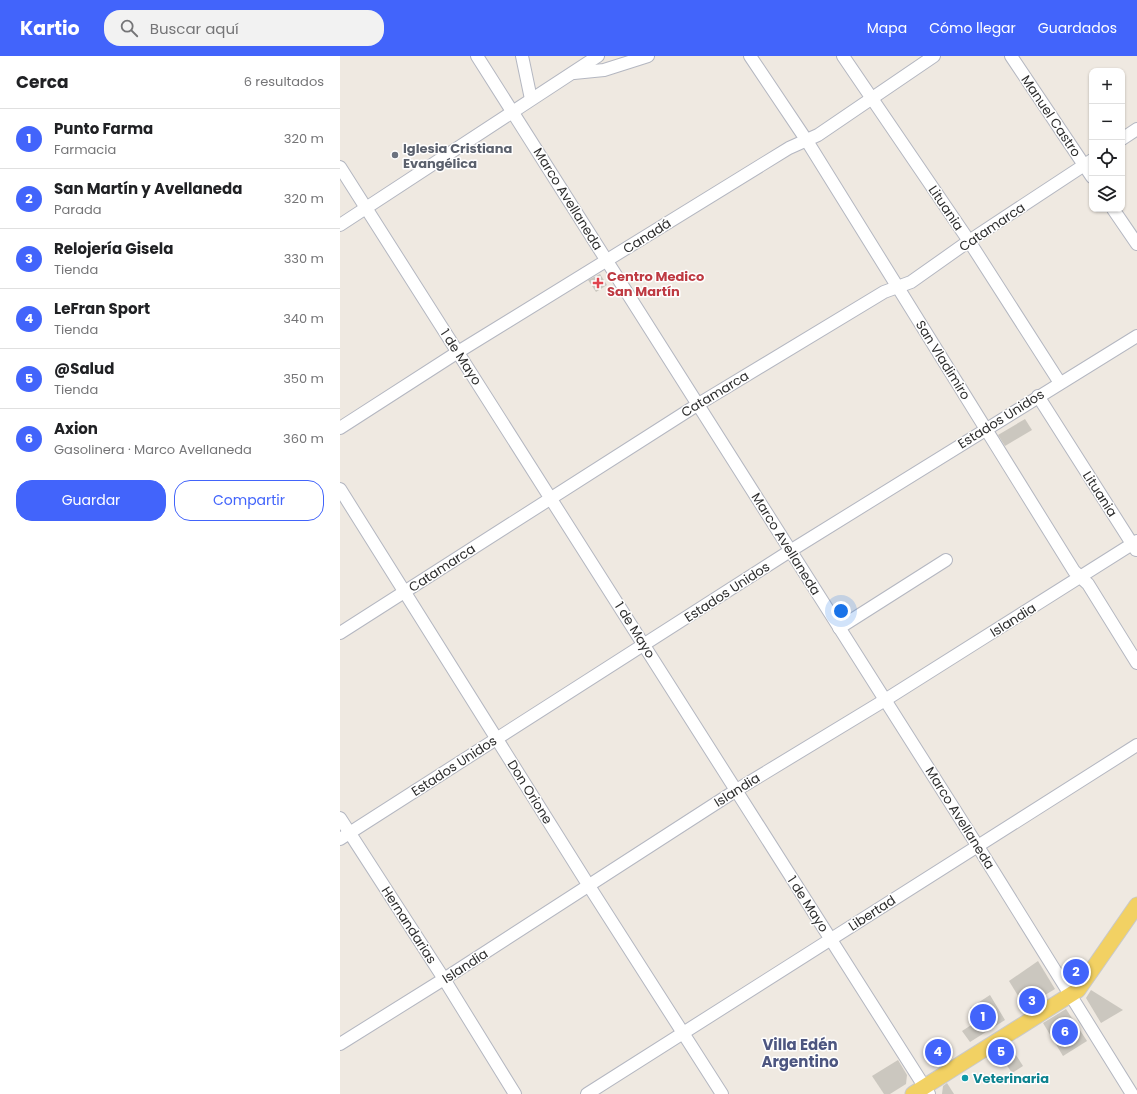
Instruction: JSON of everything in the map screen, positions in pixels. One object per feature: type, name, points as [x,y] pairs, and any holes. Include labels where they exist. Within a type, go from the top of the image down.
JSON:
[{"type":"main road","points":[[922,1092],[1071,997],[1085,981],[1137,905]]},
{"type":"street","name":"Marco Avellaneda","points":[[477,56],[977,845],[1132,1094]]},
{"type":"street","points":[[522,56],[531,99]]},
{"type":"street","points":[[340,225],[598,56]]},
{"type":"street","points":[[571,73],[604,70],[648,56]]},
{"type":"street","name":"San Vladimiro","points":[[750,56],[807,141],[1074,571],[1088,584],[1137,663]]},
{"type":"street","name":"Lituania","points":[[843,56],[969,241],[1060,382]]},
{"type":"street","name":"Canadá","points":[[340,428],[458,352],[789,148],[807,141],[934,56]]},
{"type":"street","name":"Manuel Castro","points":[[1011,56],[1088,162],[1092,176]]},
{"type":"street","points":[[1125,137],[1137,129]]},
{"type":"street","name":"Catamarca","points":[[340,633],[697,405],[884,292],[911,282],[969,241],[1088,162]]},
{"type":"street","name":"1 de Mayo","points":[[340,167],[551,497],[735,791],[831,939],[922,1092]]},
{"type":"street","points":[[1115,212],[1137,244]]},
{"type":"street","name":"Estados Unidos","points":[[345,836],[790,551],[1060,382],[1137,336]]},
{"type":"street","name":"Lituania","points":[[1038,396],[1136,545]]},
{"type":"street","name":"Don Orione","points":[[340,489],[589,886],[722,1094]]},
{"type":"street","name":"Islandia","points":[[340,1044],[444,979],[735,791],[885,700],[1080,577],[1136,545]]},
{"type":"street","points":[[839,628],[946,560]]},
{"type":"street","name":"Libertad","points":[[587,1094],[977,845],[1137,745]]},
{"type":"street","name":"Hernandarias","points":[[340,818],[345,836],[444,979],[516,1094]]},
{"type":"building","name":"Centro Medico San Martín","points":[[600,274],[607,285],[596,292],[588,280]]},
{"type":"building","points":[[1025,419],[1032,430],[1005,446],[998,435]]},
{"type":"building","points":[[1038,961],[1055,989],[1025,1007],[1009,981]]},
{"type":"building","points":[[1091,990],[1123,1010],[1101,1023],[1086,998]]},
{"type":"building","points":[[990,995],[1005,1020],[970,1042],[962,1031],[979,1020],[970,1008]]},
{"type":"building","points":[[1066,1009],[1087,1041],[1063,1056],[1043,1023]]},
{"type":"building","points":[[939,1040],[949,1056],[937,1063],[927,1048]]},
{"type":"building","points":[[1009,1044],[1023,1066],[1012,1073],[998,1052]]},
{"type":"building","points":[[898,1060],[907,1075],[906,1084],[890,1094],[884,1094],[872,1076]]},
{"type":"building","points":[[947,1083],[954,1094],[942,1094],[943,1086]]},
{"type":"place","name":"Iglesia Cristiana Evangélica","points":[[395,155]]},
{"type":"place","name":"Centro Medico San Martín","points":[[598,283]]},
{"type":"place","name":"San Martín y Avellaneda","points":[[1076,972]]},
{"type":"place","name":"Relojería Gisela","points":[[1032,1001]]},
{"type":"place","name":"Punto Farma","points":[[983,1017]]},
{"type":"place","name":"Axion","points":[[1065,1032]]},
{"type":"place","name":"LeFran Sport","points":[[938,1052]]},
{"type":"place","name":"@Salud","points":[[1001,1052]]},
{"type":"place","name":"Veterinaria","points":[[965,1078]]},
{"type":"district","name":"Villa Edén Argentino","points":[[800,1052]]}]
